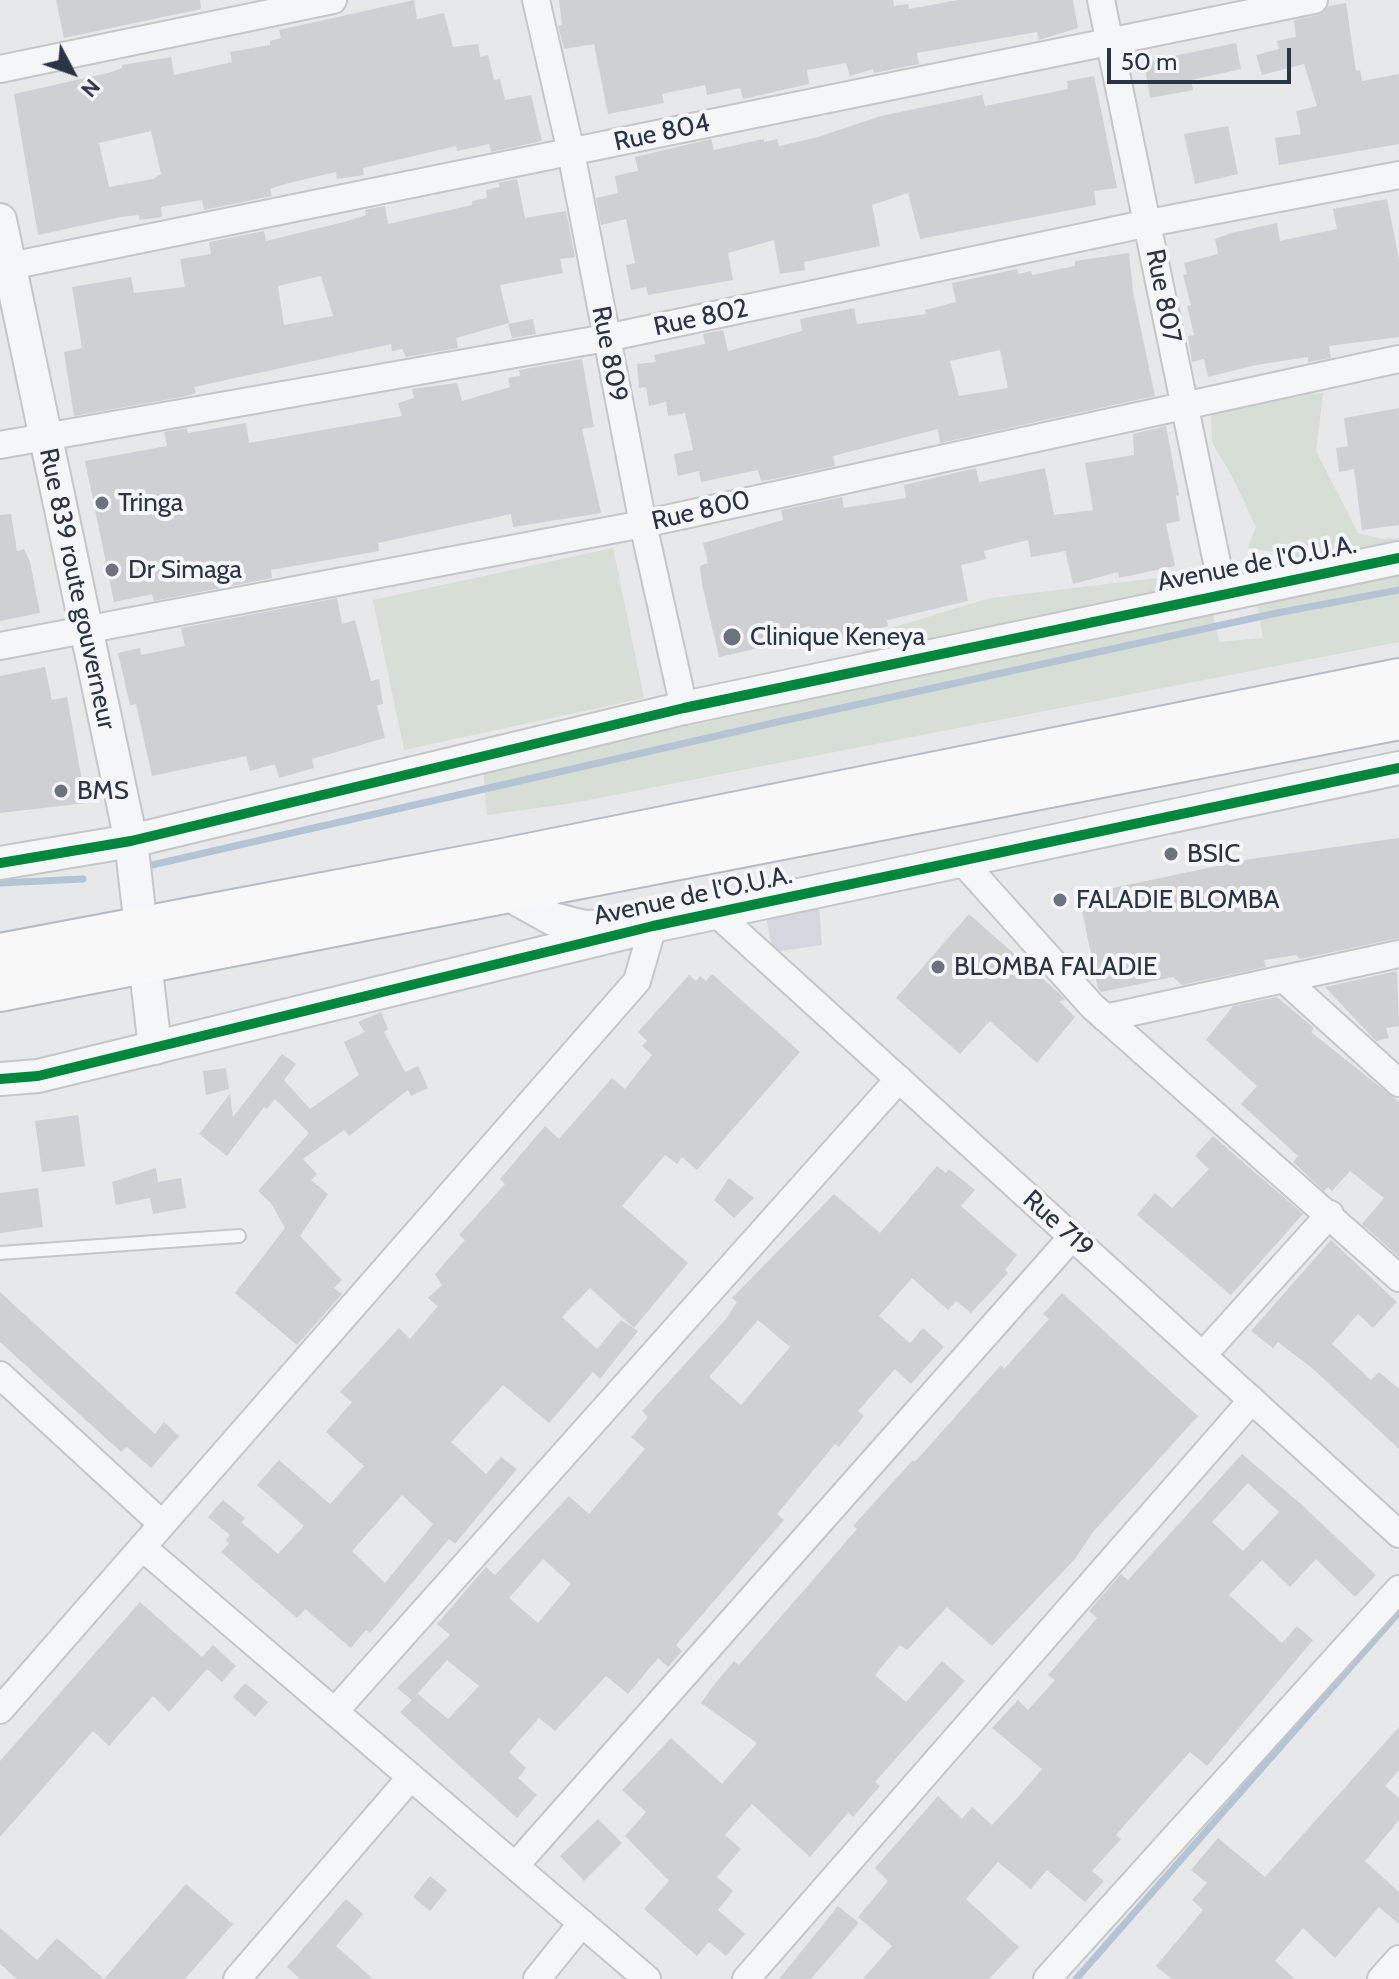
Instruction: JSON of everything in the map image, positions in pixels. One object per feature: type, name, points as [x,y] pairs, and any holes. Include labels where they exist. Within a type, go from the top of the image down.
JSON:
[{"type":"highway","name":"Avenue de l'O.U.A.","points":[[0,990],[144,943],[504,860],[1399,680]]},
{"type":"highway","name":"Avenue de l'O.U.A.","points":[[0,955],[144,943],[506,893],[1399,718]]},
{"type":"street","points":[[0,69],[333,0]]},
{"type":"street","name":"Rue 809","points":[[536,0],[571,152],[643,524],[684,708]]},
{"type":"street","name":"Rue 807","points":[[1101,0],[1223,592]]},
{"type":"street","name":"Rue 804","points":[[10,266],[1314,0]]},
{"type":"street","name":"Rue 802","points":[[0,445],[606,338],[1149,223],[1399,175]]},
{"type":"street","name":"Rue 839 route gouverneur","points":[[0,220],[131,841],[155,1048]]},
{"type":"street","name":"Rue 800","points":[[0,646],[643,524],[1399,359]]},
{"type":"street","name":"Avenue de l'O.U.A.","points":[[0,863],[131,841],[684,708],[1223,592],[1399,558]]},
{"type":"street","name":"Avenue de l'O.U.A.","points":[[0,1079],[38,1076],[653,926],[1399,768]]},
{"type":"street","points":[[961,860],[1105,1018],[1399,1278]]},
{"type":"street","points":[[0,1710],[637,981],[653,926],[584,927],[553,919],[506,893]]},
{"type":"street","name":"Rue 719","points":[[717,914],[1399,1534]]},
{"type":"street","points":[[1105,1018],[1399,954]]},
{"type":"street","points":[[1284,979],[1399,1083]]},
{"type":"street","points":[[335,1711],[899,1079]]},
{"type":"street","points":[[1203,1355],[1330,1214]]},
{"type":"street","points":[[515,1866],[1072,1237]]},
{"type":"street","points":[[0,1375],[162,1524]]},
{"type":"street","points":[[746,1979],[1252,1400]]},
{"type":"street","points":[[142,1547],[647,1979]]},
{"type":"street","points":[[1047,1979],[1399,1589]]},
{"type":"street","points":[[237,1979],[411,1777]]},
{"type":"street","points":[[537,1979],[582,1923]]},
{"type":"street","points":[[1381,1979],[1399,1959]]},
{"type":"lane","points":[[0,1253],[239,1236]]},
{"type":"shaded area","points":[[1323,393],[1316,451],[1358,533],[1382,539],[1399,538],[1399,642],[573,803],[487,815],[483,769],[744,714],[863,651],[891,628],[990,598],[1158,578],[1207,589],[1219,642],[1263,638],[1255,592],[1310,579],[1293,555],[1248,548],[1256,527],[1232,476],[1212,443],[1211,407],[1231,399]]},
{"type":"shaded area","points":[[613,548],[644,698],[404,750],[373,600]]},
{"type":"shaded area","points":[[819,904],[822,945],[773,952],[765,911]]},
{"type":"building","points":[[56,0],[200,0],[201,9],[64,38]]},
{"type":"building","points":[[414,0],[417,19],[444,13],[453,47],[478,44],[480,57],[488,55],[494,80],[500,79],[505,100],[531,95],[542,141],[491,152],[489,144],[457,151],[456,146],[363,168],[364,175],[337,179],[336,172],[289,183],[270,189],[272,196],[204,210],[202,200],[161,207],[162,217],[140,220],[139,215],[121,217],[38,235],[14,94],[108,73],[122,68],[122,65],[171,57],[174,75],[232,62],[230,52],[270,45],[270,41],[281,38],[279,30]],"holes":[[[151,131],[161,174],[153,179],[109,187],[99,143]]]},
{"type":"building","points":[[559,0],[893,0],[894,6],[908,4],[909,9],[958,0],[1073,0],[1078,28],[1039,40],[1037,32],[917,53],[919,64],[874,73],[873,69],[850,76],[846,63],[807,70],[809,84],[743,99],[740,88],[707,95],[705,85],[662,94],[664,103],[608,114],[594,44],[564,49],[558,26],[562,25]]},
{"type":"building","points":[[1346,3],[1356,71],[1360,70],[1362,81],[1399,74],[1399,144],[1279,165],[1275,138],[1301,134],[1296,111],[1317,106],[1304,64],[1262,75],[1256,55],[1279,49],[1277,41],[1296,37],[1294,20],[1318,15],[1329,6]]},
{"type":"building","points":[[1236,43],[1241,69],[1191,80],[1193,90],[1150,98],[1144,62]]},
{"type":"building","points":[[1094,76],[1117,188],[1094,191],[1096,205],[920,239],[908,193],[872,205],[880,246],[804,262],[805,270],[780,274],[774,240],[728,253],[733,280],[648,295],[646,287],[631,290],[626,265],[635,263],[626,219],[601,225],[596,198],[618,193],[615,176],[638,171],[635,157],[711,139],[714,150],[764,139],[764,142],[777,139],[779,146],[881,116],[982,95],[985,106],[1068,89],[1067,81]]},
{"type":"building","points":[[1228,126],[1238,174],[1195,184],[1184,134]]},
{"type":"building","points":[[517,179],[525,218],[566,211],[575,257],[560,259],[563,273],[500,285],[509,323],[456,338],[458,348],[406,357],[402,349],[392,351],[391,344],[194,387],[196,393],[182,397],[74,416],[64,352],[82,348],[72,287],[131,277],[134,293],[185,287],[180,259],[211,254],[209,242],[264,231],[266,241],[344,222],[366,215],[365,210],[385,206],[388,224],[472,205],[472,201],[487,198],[486,190],[500,187],[498,183]],"holes":[[[321,276],[333,316],[284,325],[278,286]]]},
{"type":"building","points":[[1387,199],[1399,259],[1399,337],[1329,346],[1331,358],[1308,362],[1308,357],[1256,365],[1208,377],[1204,359],[1192,362],[1188,336],[1194,335],[1187,306],[1191,305],[1183,275],[1187,274],[1184,263],[1218,254],[1215,239],[1231,233],[1277,223],[1280,241],[1337,229],[1333,209]]},
{"type":"building","points":[[1129,253],[1133,292],[1155,396],[940,443],[938,429],[833,456],[835,466],[774,479],[761,481],[758,470],[701,482],[699,471],[678,476],[674,454],[693,450],[685,413],[668,416],[666,402],[649,406],[646,387],[639,388],[637,364],[656,362],[654,355],[705,344],[703,334],[723,330],[728,351],[802,331],[800,319],[854,308],[857,324],[926,314],[925,310],[956,302],[952,283],[1017,269],[1018,274],[1031,271],[1032,275],[1075,266],[1075,261]],"holes":[[[1000,350],[1008,388],[959,396],[950,361]]]},
{"type":"building","points":[[533,319],[536,334],[512,338],[508,324]]},
{"type":"building","points":[[582,359],[594,427],[582,429],[601,513],[513,527],[511,514],[378,543],[379,551],[271,570],[272,578],[154,601],[152,594],[114,602],[85,461],[167,446],[164,432],[187,428],[188,433],[246,423],[249,443],[402,416],[398,403],[414,398],[412,389],[457,383],[462,401],[510,387],[508,378],[520,376],[519,370]]},
{"type":"building","points":[[1399,408],[1399,525],[1362,530],[1354,469],[1339,472],[1336,448],[1348,446],[1344,418]]},
{"type":"building","points":[[1166,426],[1179,495],[1176,496],[1180,521],[1166,524],[1175,566],[1119,578],[1118,572],[1073,584],[1065,551],[1031,557],[1028,540],[984,551],[986,559],[961,565],[968,601],[887,620],[888,626],[814,646],[810,626],[770,635],[772,645],[719,657],[702,584],[700,566],[708,563],[703,543],[783,520],[781,510],[842,497],[844,508],[906,498],[904,485],[976,468],[979,482],[1045,468],[1054,515],[1093,510],[1085,463],[1134,455],[1133,434]]},
{"type":"building","points":[[11,514],[17,551],[24,549],[30,562],[40,613],[0,621],[0,515]]},
{"type":"building","points":[[337,598],[342,624],[355,620],[371,681],[379,679],[383,704],[377,705],[385,738],[312,759],[314,768],[279,778],[275,764],[250,771],[246,756],[152,776],[136,704],[130,705],[118,653],[140,648],[141,655],[185,646],[181,628]]},
{"type":"building","points":[[45,667],[52,700],[67,697],[86,803],[0,813],[0,676]]},
{"type":"building","points":[[1399,838],[1399,938],[1300,959],[1296,955],[1264,960],[1266,967],[1182,985],[1173,977],[1101,992],[1098,989],[1079,895],[1251,859]]},
{"type":"building","points":[[969,914],[1062,996],[1065,1000],[1059,1001],[1075,1017],[1037,1063],[990,1021],[960,1054],[896,998]]},
{"type":"building","points":[[1397,971],[1399,1026],[1386,1028],[1389,1038],[1376,1041],[1325,987]]},
{"type":"building","points":[[712,974],[800,1052],[697,1170],[682,1157],[677,1164],[665,1155],[622,1206],[688,1263],[634,1328],[590,1288],[562,1317],[597,1349],[621,1320],[638,1331],[600,1379],[593,1372],[549,1423],[503,1385],[451,1442],[486,1474],[501,1457],[517,1469],[455,1544],[449,1539],[370,1633],[366,1630],[351,1648],[305,1609],[297,1618],[221,1552],[229,1543],[226,1540],[230,1535],[208,1517],[223,1500],[245,1518],[241,1522],[278,1554],[304,1526],[257,1485],[279,1460],[330,1504],[364,1466],[326,1432],[352,1402],[340,1392],[399,1328],[410,1339],[438,1306],[428,1298],[442,1285],[435,1274],[465,1240],[459,1235],[505,1184],[500,1179],[545,1126],[559,1139],[612,1078],[625,1089],[652,1055],[642,1046],[647,1041],[638,1032],[689,975],[696,981],[700,976],[706,981]],"holes":[[[402,1495],[433,1524],[385,1583],[352,1551]]]},
{"type":"building","points":[[1277,997],[1314,1028],[1311,1032],[1399,1102],[1399,1257],[1362,1224],[1384,1198],[1350,1171],[1332,1191],[1328,1187],[1324,1191],[1293,1162],[1298,1156],[1241,1104],[1257,1086],[1206,1040],[1233,1006]]},
{"type":"building","points":[[381,1012],[388,1029],[384,1032],[405,1072],[418,1066],[428,1088],[411,1096],[408,1090],[349,1136],[344,1130],[303,1159],[317,1174],[311,1180],[328,1194],[300,1236],[342,1280],[334,1288],[342,1294],[297,1345],[235,1293],[285,1228],[271,1203],[258,1191],[309,1133],[275,1099],[267,1109],[264,1107],[227,1156],[199,1134],[230,1094],[233,1117],[282,1054],[296,1064],[284,1080],[310,1109],[359,1075],[344,1042],[365,1032],[358,1022]]},
{"type":"building","points":[[226,1068],[229,1089],[206,1095],[203,1071]]},
{"type":"building","points":[[78,1115],[85,1166],[42,1172],[35,1121]]},
{"type":"building","points":[[1213,1136],[1303,1214],[1231,1295],[1137,1215],[1155,1193],[1172,1208],[1209,1169],[1195,1156]]},
{"type":"building","points":[[937,1166],[946,1173],[949,1169],[975,1190],[961,1206],[1017,1255],[1005,1270],[1008,1273],[971,1313],[956,1301],[948,1310],[912,1278],[879,1316],[910,1343],[923,1328],[944,1347],[911,1384],[895,1369],[858,1411],[864,1416],[839,1447],[835,1444],[777,1514],[784,1520],[676,1645],[682,1651],[668,1667],[658,1658],[628,1694],[606,1676],[555,1731],[539,1718],[509,1752],[526,1768],[518,1778],[537,1795],[517,1818],[400,1712],[412,1700],[397,1688],[450,1635],[437,1624],[486,1567],[495,1575],[569,1496],[589,1514],[645,1449],[631,1437],[648,1417],[642,1411],[726,1319],[737,1302],[732,1298],[834,1194],[880,1233]],"holes":[[[758,1320],[790,1347],[741,1405],[709,1377]],[[543,1559],[571,1584],[538,1623],[509,1598]],[[447,1660],[479,1686],[448,1719],[418,1694],[413,1699]]]},
{"type":"building","points":[[156,1168],[158,1182],[181,1178],[186,1208],[153,1214],[150,1198],[116,1205],[112,1182]]},
{"type":"building","points":[[729,1178],[754,1198],[734,1218],[714,1200]]},
{"type":"building","points":[[38,1188],[43,1227],[0,1233],[0,1193]]},
{"type":"building","points":[[1331,1240],[1397,1302],[1373,1328],[1358,1314],[1332,1344],[1371,1380],[1379,1372],[1399,1389],[1399,1449],[1312,1368],[1278,1342],[1273,1348],[1251,1331]]},
{"type":"building","points":[[0,1292],[155,1434],[164,1422],[179,1436],[151,1468],[127,1447],[121,1452],[0,1342]]},
{"type":"building","points":[[1062,1293],[1198,1416],[1093,1532],[1075,1559],[992,1646],[947,1607],[907,1650],[900,1645],[875,1675],[906,1702],[942,1661],[965,1681],[875,1782],[880,1786],[853,1817],[848,1813],[810,1857],[752,1804],[725,1835],[741,1849],[717,1877],[733,1891],[718,1910],[745,1934],[726,1956],[709,1942],[697,1956],[644,1909],[669,1881],[625,1836],[646,1812],[622,1790],[671,1738],[722,1784],[757,1743],[701,1703],[734,1661],[739,1665],[857,1529],[853,1526],[1001,1365],[1004,1369],[1049,1319],[1043,1314]]},
{"type":"building","points":[[1242,1454],[1376,1575],[1355,1597],[1316,1559],[1290,1587],[1262,1560],[1229,1595],[1282,1643],[1297,1626],[1313,1640],[1207,1766],[1190,1752],[1116,1835],[1121,1839],[1092,1871],[1104,1881],[1085,1902],[1047,1870],[1031,1889],[998,1862],[966,1899],[1019,1947],[989,1979],[863,1979],[892,1946],[858,1917],[888,1881],[875,1868],[938,1796],[962,1819],[972,1807],[992,1825],[1019,1796],[1042,1769],[992,1728],[1018,1700],[1028,1710],[1055,1680],[1048,1675],[1097,1618],[1089,1611],[1121,1574],[1128,1580]],"holes":[[[1248,1483],[1279,1512],[1243,1551],[1212,1522]]]},
{"type":"building","points":[[140,1602],[202,1657],[213,1645],[236,1666],[222,1682],[207,1669],[169,1712],[153,1696],[109,1746],[93,1731],[0,1837],[0,1761]]},
{"type":"building","points":[[245,1683],[268,1702],[255,1717],[233,1697]]},
{"type":"building","points":[[1399,1727],[1399,1770],[1385,1786],[1399,1798],[1399,1820],[1365,1861],[1399,1892],[1399,1924],[1379,1907],[1335,1958],[1303,1928],[1275,1961],[1295,1979],[1172,1979],[1156,1966],[1203,1910],[1192,1900],[1207,1883],[1191,1870],[1218,1838],[1265,1877]]},
{"type":"building","points":[[598,1819],[622,1843],[584,1881],[560,1856]]},
{"type":"building","points":[[430,1876],[447,1890],[430,1911],[413,1897]]},
{"type":"building","points":[[186,1884],[233,1924],[185,1979],[104,1979]]},
{"type":"building","points":[[346,1899],[363,1914],[336,1946],[373,1979],[300,1979],[287,1967]]},
{"type":"building","points":[[838,1906],[859,1923],[811,1979],[779,1979]]},
{"type":"building","points":[[0,1928],[37,1960],[57,1938],[104,1979],[17,1979],[0,1964]]},
{"type":"waterway","points":[[143,867],[782,721],[1272,614],[1399,590]]},
{"type":"waterway","points":[[0,883],[83,879]]},
{"type":"waterway","points":[[1076,1979],[1399,1612]]},
{"type":"cycle path","points":[[0,863],[131,841],[684,708],[1399,558]]},
{"type":"cycle path","points":[[0,1079],[38,1076],[653,926],[1399,768]]},
{"type":"place","name":"Tringa","points":[[102,503]]},
{"type":"place","name":"Dr Simaga","points":[[112,570]]},
{"type":"place","name":"Clinique Keneya","points":[[732,637]]},
{"type":"place","name":"BMS","points":[[61,791]]},
{"type":"place","name":"BSIC","points":[[1171,854]]},
{"type":"place","name":"FALADIE BLOMBA","points":[[1060,900]]},
{"type":"place","name":"BLOMBA FALADIE","points":[[938,967]]}]
